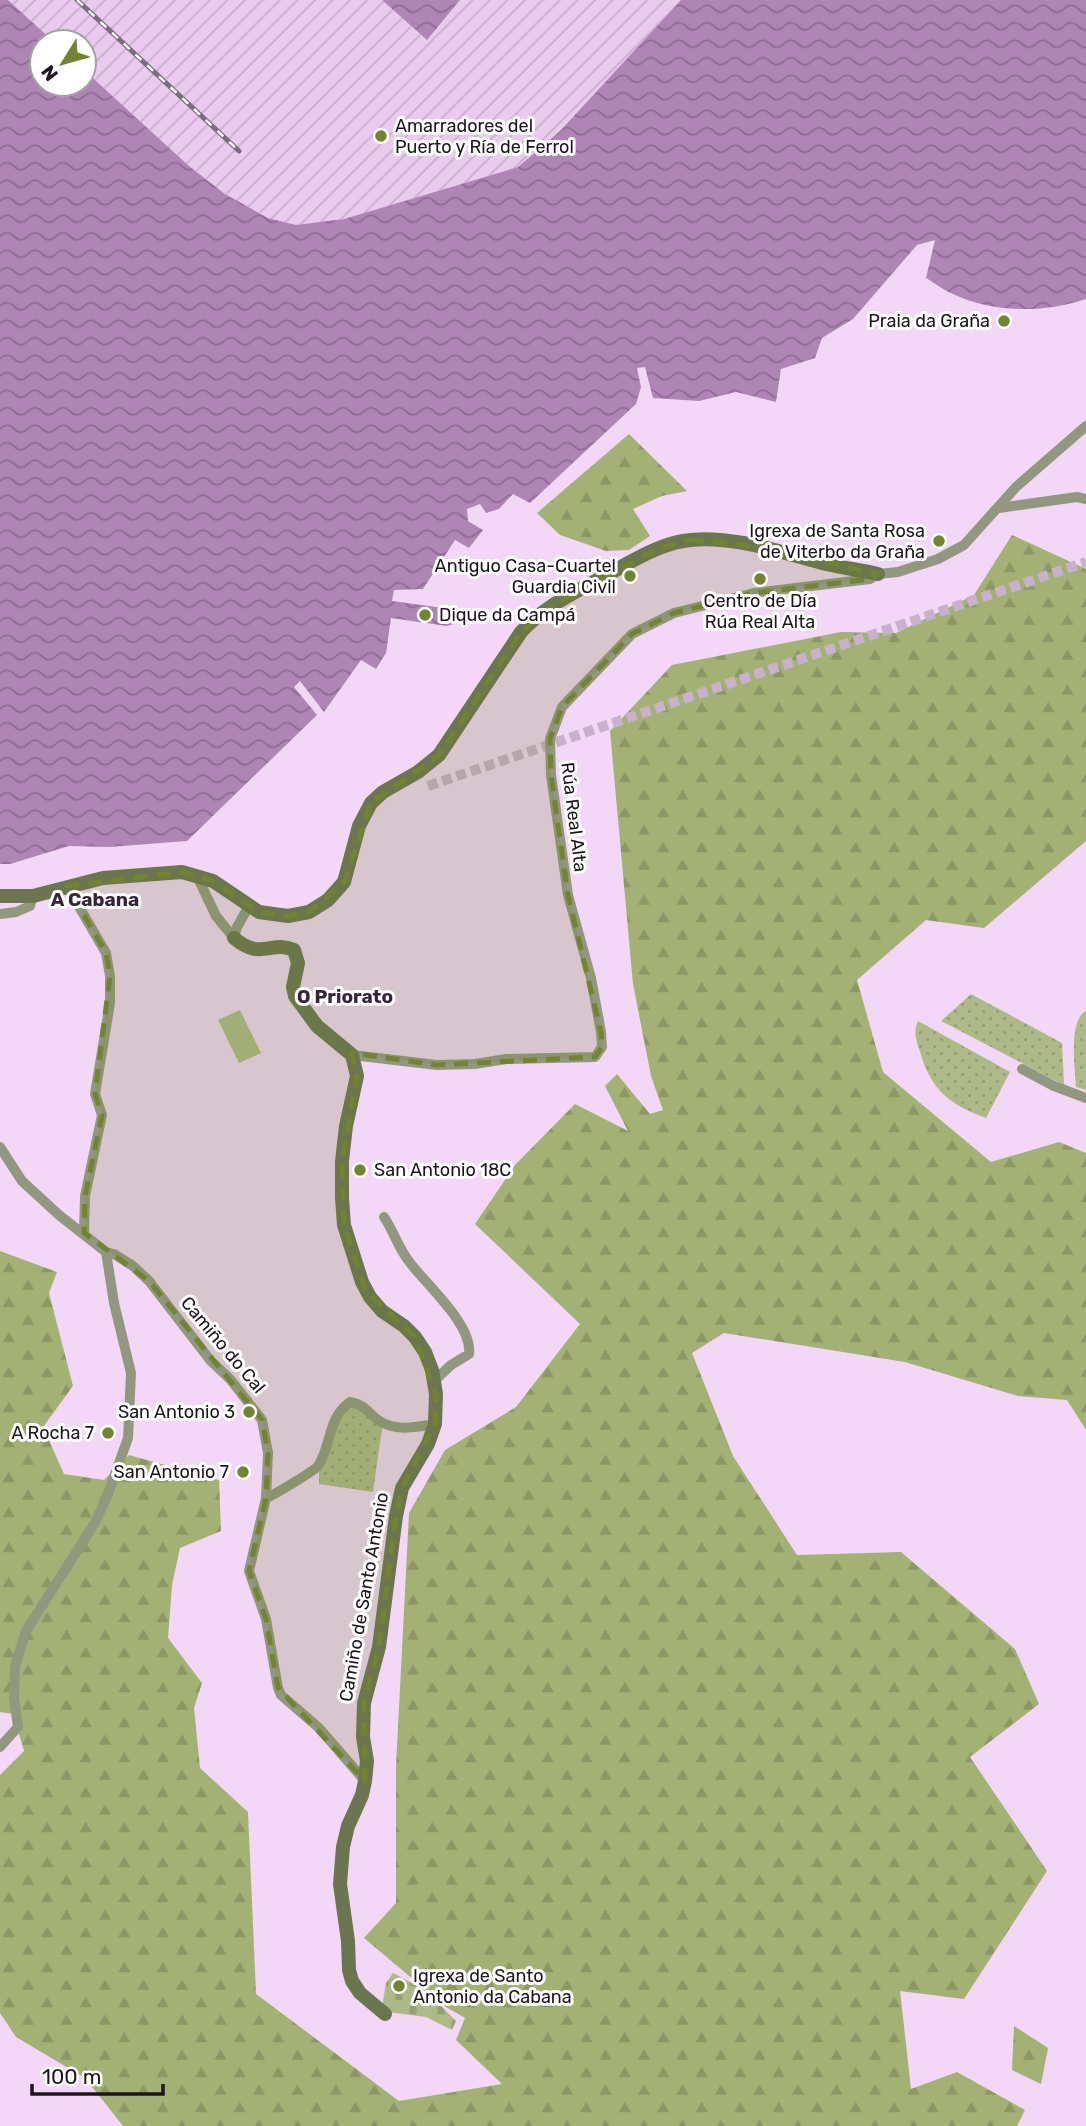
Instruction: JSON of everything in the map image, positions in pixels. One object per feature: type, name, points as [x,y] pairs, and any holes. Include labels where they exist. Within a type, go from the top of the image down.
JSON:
[{"type":"street","name":"Rúa Real Alta","points":[[352,1055],[437,1065],[475,1064],[506,1059],[594,1057],[602,1047],[601,1032],[591,978],[568,895],[551,775],[550,739],[562,707],[632,634],[674,613],[754,593],[870,579],[878,574],[898,572],[938,559],[964,545],[1016,487],[1086,426]]},
{"type":"street","points":[[999,508],[1077,497],[1086,499]]},
{"type":"street","points":[[0,896],[33,897],[103,877],[173,872],[197,875],[225,887],[249,906],[270,915],[302,914],[318,907],[341,887],[359,826],[371,803],[439,755],[521,632],[533,620],[568,597],[657,550],[690,540],[734,542],[772,548],[825,564],[878,574]]},
{"type":"street","points":[[197,875],[216,916],[234,938],[251,950],[294,950],[298,963],[293,987],[295,996],[312,1021],[352,1055]]},
{"type":"street","points":[[67,886],[106,953],[110,976],[110,1003],[95,1094],[102,1115],[85,1196],[84,1233]]},
{"type":"street","points":[[0,914],[16,912],[30,906],[33,897]]},
{"type":"street","points":[[234,938],[249,906]]},
{"type":"street","name":"Camiño de Santo Antonio","points":[[352,1055],[357,1076],[346,1126],[342,1161],[344,1225],[366,1291],[382,1311],[404,1326],[425,1352],[436,1395],[435,1424],[428,1444],[402,1488],[396,1516],[379,1647],[364,1703],[365,1781],[343,1847],[340,1884],[349,1970],[360,1993],[384,2014]]},
{"type":"street","points":[[1021,1069],[1086,1098]]},
{"type":"street","name":"Camiño do Cal","points":[[0,1147],[22,1181],[59,1215],[106,1252],[133,1266],[149,1281],[210,1360],[230,1379],[262,1420],[267,1443],[266,1498],[249,1571],[266,1619],[278,1688],[281,1695],[319,1728],[365,1781]]},
{"type":"street","points":[[384,1217],[407,1259],[447,1304],[469,1345],[470,1354],[451,1365],[434,1381]]},
{"type":"street","points":[[0,1747],[18,1727],[14,1698],[15,1667],[26,1631],[96,1521],[128,1438],[131,1373],[114,1303],[106,1252]]},
{"type":"street","points":[[266,1498],[316,1469],[325,1452],[336,1415],[350,1402],[364,1406],[377,1420],[387,1425],[412,1428],[435,1424]]},
{"type":"highlighted area","points":[[690,540],[772,548],[878,574],[870,579],[754,593],[674,613],[632,634],[562,707],[550,739],[551,775],[568,895],[601,1032],[602,1047],[595,1057],[437,1065],[352,1053],[357,1076],[342,1161],[344,1225],[366,1291],[415,1337],[436,1394],[435,1424],[402,1488],[396,1516],[379,1647],[364,1703],[365,1781],[278,1688],[266,1619],[249,1571],[266,1498],[268,1453],[262,1420],[149,1281],[84,1233],[85,1196],[102,1115],[95,1094],[110,976],[106,953],[67,886],[182,872],[213,881],[259,912],[288,916],[309,912],[344,882],[371,803],[439,755],[521,632],[558,603],[657,549]]},
{"type":"shaded area","points":[[8,0],[382,0],[427,40],[460,0],[681,0],[560,131],[518,167],[344,219],[296,225],[268,218],[225,194],[189,166],[98,83],[98,28],[39,28]]},
{"type":"green space","points":[[629,434],[687,491],[662,496],[633,509],[650,536],[629,550],[606,551],[560,535],[537,513]]},
{"type":"green space","points":[[1012,535],[1086,569],[1086,841],[984,928],[926,920],[857,980],[883,1072],[991,1162],[1059,1142],[1086,1153],[1086,1430],[1067,1400],[1018,1396],[905,1362],[724,1333],[692,1353],[733,1456],[797,1555],[901,1552],[1015,1649],[1039,1704],[970,1757],[1047,1871],[964,1999],[900,1991],[911,2089],[957,2072],[1025,2110],[1017,2126],[123,2126],[85,2078],[16,2037],[0,2013],[0,1775],[24,1751],[13,1714],[0,1712],[0,1251],[57,1272],[49,1293],[73,1386],[43,1427],[64,1474],[104,1480],[129,1455],[219,1480],[221,1531],[180,1548],[172,1585],[168,1638],[202,1683],[194,1708],[200,1768],[248,1812],[256,1994],[399,2101],[502,2084],[456,2040],[465,2018],[446,2007],[364,1938],[396,1903],[396,1766],[409,1513],[445,1450],[516,1407],[580,1324],[475,1224],[515,1165],[575,1104],[628,1131],[605,1086],[617,1074],[650,1114],[663,1110],[651,1076],[633,984],[610,731],[672,665],[841,632],[896,633],[974,595]]},
{"type":"green space","points":[[971,994],[1062,1043],[1064,1085],[941,1021]]},
{"type":"green space","points":[[240,1010],[261,1053],[239,1063],[218,1020]]},
{"type":"green space","points":[[1086,1011],[1086,1090],[1076,1087],[1074,1046],[1077,1024]]},
{"type":"green space","points":[[918,1021],[1010,1072],[986,1118],[962,1108],[936,1086],[917,1044],[915,1032]]},
{"type":"green space","points":[[358,1406],[382,1428],[373,1492],[319,1484],[319,1467],[338,1418],[349,1407]]},
{"type":"green space","points":[[393,1973],[425,1990],[456,2021],[452,2030],[426,2017],[387,2012],[382,2007],[386,1983]]},
{"type":"green space","points":[[1014,2026],[1048,2048],[1041,2084],[1012,2070]]},
{"type":"water","points":[[0,0],[8,0],[39,28],[28,28],[28,98],[98,98],[98,83],[189,166],[225,194],[268,218],[296,225],[344,219],[518,167],[560,131],[681,0],[1086,0],[1086,299],[1037,309],[1003,308],[970,301],[926,278],[935,240],[917,245],[853,319],[822,338],[815,358],[781,369],[776,402],[736,392],[699,401],[653,398],[645,367],[637,368],[641,387],[636,404],[530,503],[513,494],[499,509],[486,513],[480,504],[467,509],[468,521],[483,530],[469,548],[455,540],[423,589],[394,590],[392,601],[451,609],[458,613],[459,620],[447,626],[391,618],[386,653],[376,669],[361,660],[324,712],[300,681],[294,687],[317,715],[187,841],[109,847],[69,846],[10,864],[0,864]]},
{"type":"water","points":[[382,0],[460,0],[427,40]]},
{"type":"tunnel","points":[[428,786],[1086,562]]},
{"type":"railway","points":[[77,0],[239,151]]},
{"type":"place","name":"Amarradores del Puerto y Ría de Ferrol","points":[[381,136]]},
{"type":"place","name":"Praia da Graña","points":[[1004,321]]},
{"type":"place","name":"Igrexa de Santa Rosa de Viterbo da Graña","points":[[939,541]]},
{"type":"place","name":"Antiguo Casa-Cuartel Guardia Civil","points":[[630,576]]},
{"type":"place","name":"Centro de Día Rúa Real Alta","points":[[760,579]]},
{"type":"place","name":"Dique da Campá","points":[[425,615]]},
{"type":"place","name":"San Antonio 18C","points":[[360,1170]]},
{"type":"place","name":"San Antonio 3","points":[[249,1412]]},
{"type":"place","name":"A Rocha 7","points":[[108,1433]]},
{"type":"place","name":"San Antonio 7","points":[[243,1472]]},
{"type":"place","name":"Igrexa de Santo Antonio da Cabana","points":[[399,1986]]},
{"type":"district","name":"A Cabana","points":[[95,899]]},
{"type":"district","name":"O Priorato","points":[[345,996]]}]
